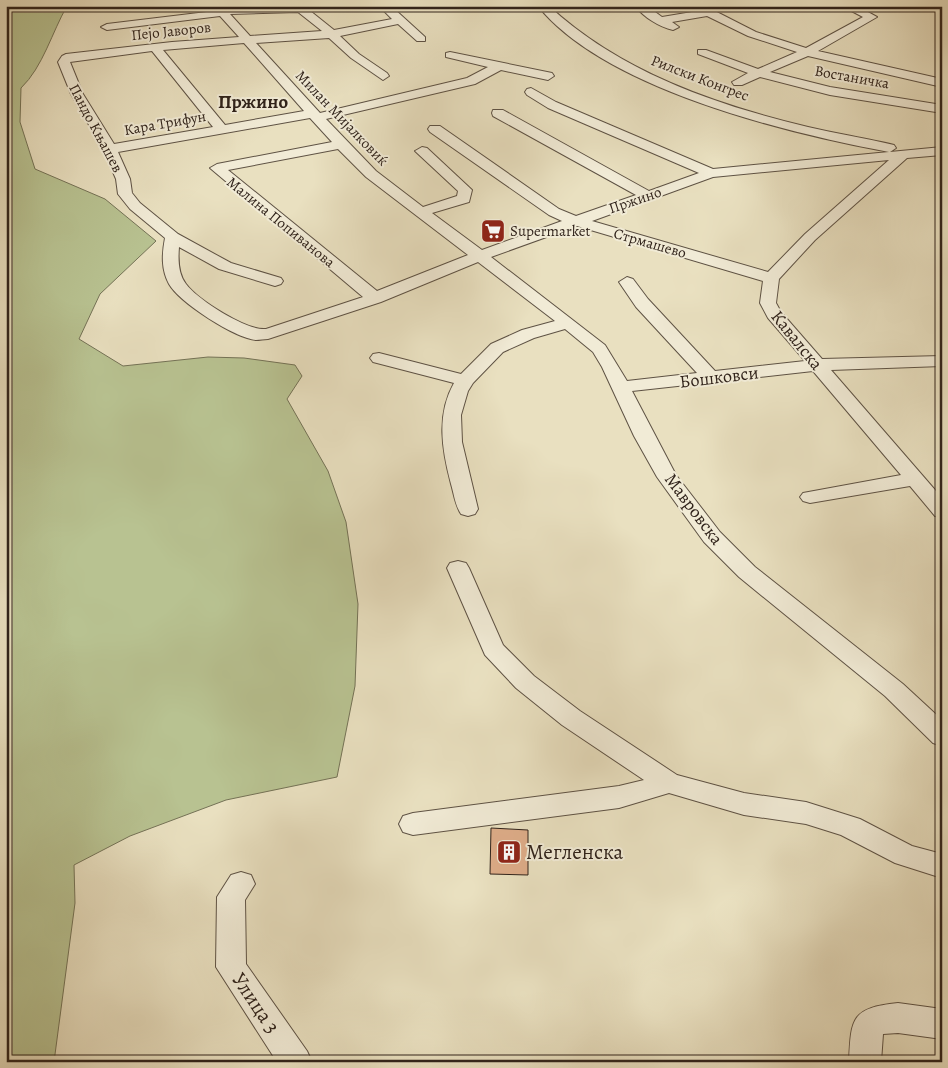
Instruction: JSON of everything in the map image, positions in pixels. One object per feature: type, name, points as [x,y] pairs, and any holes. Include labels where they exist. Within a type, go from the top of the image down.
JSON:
[{"type":"street","points":[[384,6],[398,21],[421,39]]},
{"type":"street","name":"Рилски Конгрес","points":[[543,6],[563,28],[592,48],[662,82],[733,110],[863,144],[926,153]]},
{"type":"street","points":[[640,6],[660,20],[680,29]]},
{"type":"street","points":[[810,51],[872,17],[847,6]]},
{"type":"street","points":[[107,27],[220,10],[299,8],[332,34],[355,56],[383,76]]},
{"type":"street","points":[[660,20],[702,9]]},
{"type":"street","name":"Востаничка","points":[[702,9],[760,36],[810,51],[942,83]]},
{"type":"street","name":"Милан Мијалковиќ","points":[[220,10],[341,144],[371,174],[480,256]]},
{"type":"street","name":"Пејо Јаворов","points":[[66,58],[247,39],[332,34],[398,21]]},
{"type":"street","points":[[156,48],[222,130]]},
{"type":"street","name":"Востаничка","points":[[738,82],[810,51]]},
{"type":"street","name":"Востаничка","points":[[702,52],[758,73],[830,92],[942,109]]},
{"type":"street","points":[[450,56],[548,76]]},
{"type":"street","name":"Пандо Књашев","points":[[66,58],[64,62],[77,94],[110,149],[123,178],[125,194],[135,206],[173,237],[225,266],[275,281]]},
{"type":"street","name":"Кара Трифун","points":[[110,149],[316,115],[471,81],[497,67]]},
{"type":"street","points":[[531,92],[552,105],[711,173]]},
{"type":"street","points":[[498,113],[648,196]]},
{"type":"street","name":"Стрмашево","points":[[435,130],[554,212],[576,221],[771,278]]},
{"type":"street","name":"Малина Попиванова","points":[[341,144],[217,168],[375,298]]},
{"type":"street","name":"Рилски Конгрес","points":[[863,144],[884,156]]},
{"type":"street","points":[[421,212],[464,199],[465,190],[422,151]]},
{"type":"street","name":"Пржино","points":[[173,237],[169,261],[179,287],[208,310],[257,335],[268,334],[375,298],[480,256],[711,173],[942,151]]},
{"type":"street","points":[[771,278],[810,238],[903,155]]},
{"type":"street","name":"Мавровска","points":[[480,256],[568,322],[599,350],[622,387],[644,436],[667,477],[712,537],[747,572],[894,690],[942,736]]},
{"type":"street","name":"Кавалска","points":[[771,278],[768,303],[771,309],[942,511]]},
{"type":"street","points":[[627,282],[642,303],[712,378]]},
{"type":"street","points":[[468,509],[453,447],[452,421],[454,402],[465,380],[497,348],[528,334],[568,322]]},
{"type":"street","points":[[379,358],[465,380]]},
{"type":"street","name":"Бошковси","points":[[622,387],[817,365],[942,361]]},
{"type":"street","points":[[810,497],[914,479]]},
{"type":"street","points":[[458,568],[493,649],[518,676],[571,718],[669,783],[744,804],[806,813],[850,827],[905,855],[942,866]]},
{"type":"street","points":[[413,824],[619,797],[669,783]]},
{"type":"street","name":"Улица 3","points":[[241,884],[231,897],[231,967],[296,1062]]},
{"type":"street","points":[[865,1062],[866,1030],[874,1020],[898,1018],[942,1024]]},
{"type":"green space","points":[[6,6],[67,6],[41,60],[29,80],[21,88],[20,122],[35,169],[105,199],[156,241],[100,294],[79,339],[123,366],[208,357],[244,358],[295,365],[302,376],[287,399],[328,471],[346,522],[358,604],[355,686],[337,777],[226,800],[130,836],[74,865],[75,903],[54,1062],[6,1062]]},
{"type":"building","name":"Мегленска","points":[[491,828],[528,830],[528,875],[490,874]]},
{"type":"place","name":"Supermarket","points":[[493,231]]},
{"type":"place","name":"Мегленска","points":[[509,852]]},
{"type":"district","name":"Пржино","points":[[253,102]]}]
